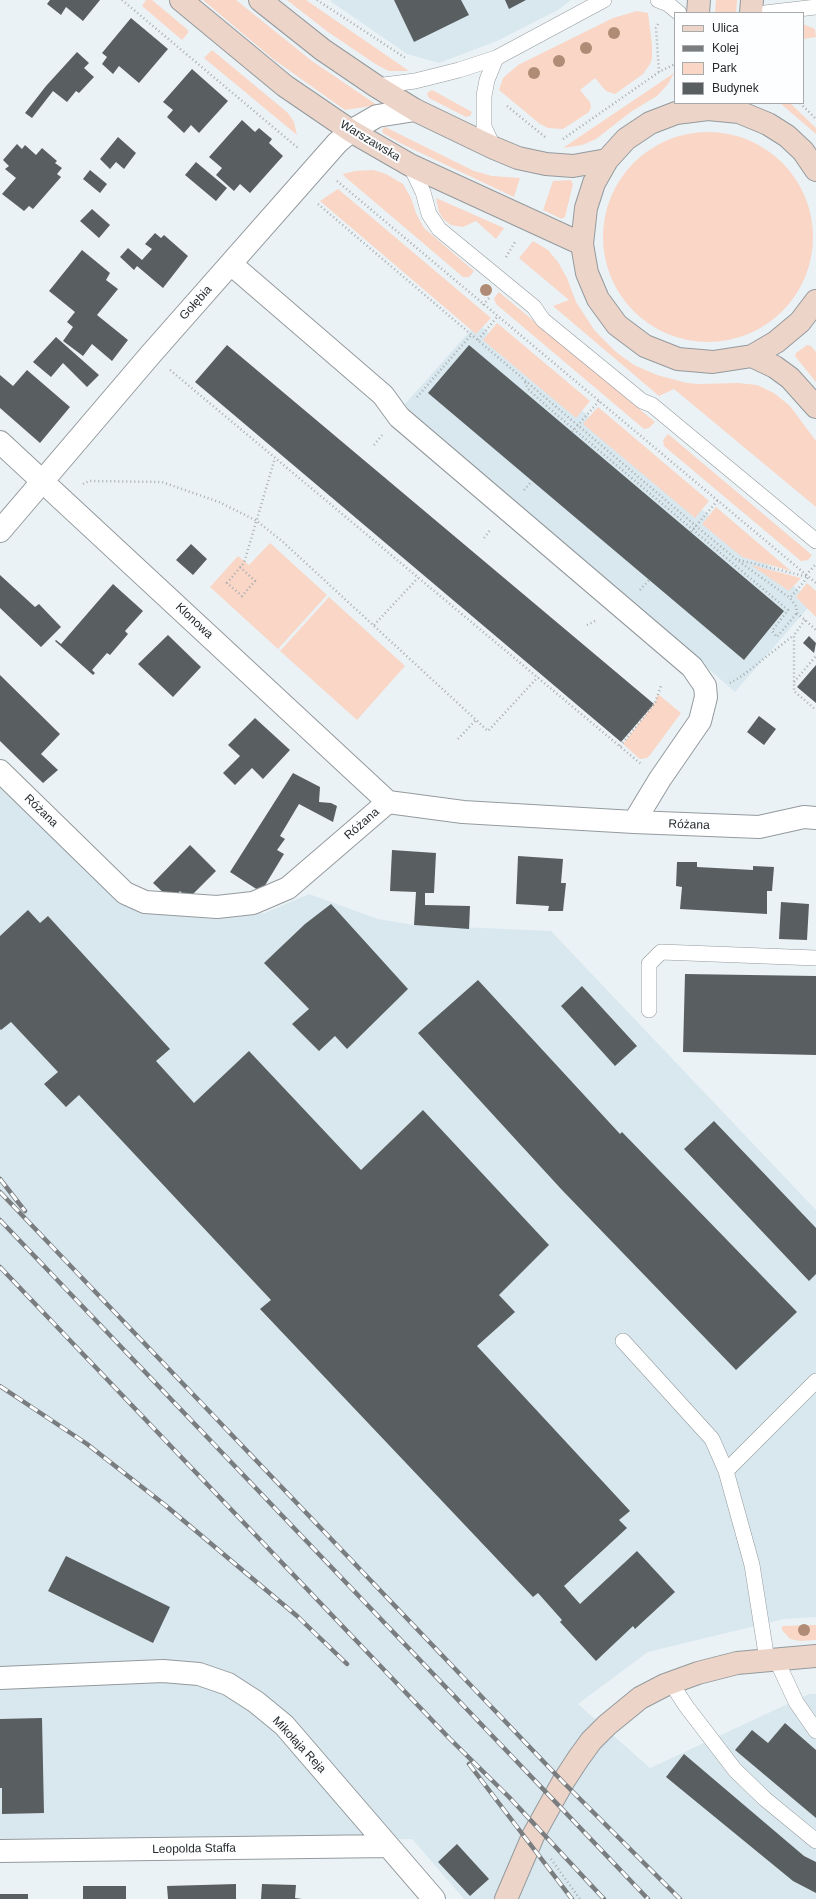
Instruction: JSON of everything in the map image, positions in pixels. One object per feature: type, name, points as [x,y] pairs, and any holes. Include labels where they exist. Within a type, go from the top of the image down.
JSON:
[{"type":"main road","name":"Warszawska","points":[[181,0],[284,86],[351,131],[410,165],[582,244]]},
{"type":"main road","points":[[260,0],[323,50],[376,86],[415,110],[494,148],[518,158],[546,164],[573,166],[607,160]]},
{"type":"main road","points":[[698,12],[699,0]]},
{"type":"main road","points":[[751,12],[752,0]]},
{"type":"main road","points":[[758,104],[768,124]]},
{"type":"main road","points":[[816,170],[810,151],[768,124],[739,112],[679,108],[650,123],[626,139],[607,160],[594,183],[586,208],[582,244],[587,273],[598,299],[618,325],[645,346],[678,359],[713,362],[752,356],[776,342],[800,322],[816,301]]},
{"type":"main road","points":[[752,356],[775,367],[790,378],[816,407]]},
{"type":"main road","points":[[506,1899],[533,1836],[563,1782],[591,1741],[607,1725],[640,1698],[671,1683],[698,1673],[737,1663],[816,1656]]},
{"type":"street","name":"Gołębia","points":[[0,531],[50,488],[151,354],[337,143],[351,131],[378,116],[415,110]]},
{"type":"street","points":[[231,264],[383,395],[399,417],[692,667],[705,686],[706,697],[700,721],[660,779],[634,822]]},
{"type":"street","name":"Klonowa","points":[[0,442],[388,802]]},
{"type":"street","name":"Różana","points":[[0,771],[125,893],[145,902],[210,907],[253,903],[288,888],[388,802],[462,812],[759,828],[804,817],[816,818]]},
{"type":"street","name":"Mikołaja Reja","points":[[0,1678],[163,1671],[199,1674],[228,1684],[256,1702],[284,1725],[434,1899]]},
{"type":"street","name":"Leopolda Staffa","points":[[0,1851],[388,1846]]},
{"type":"lane","points":[[376,86],[415,80],[459,70],[496,58],[604,0]]},
{"type":"lane","points":[[774,12],[816,7]]},
{"type":"lane","points":[[494,148],[484,127],[484,96],[487,80],[496,58]]},
{"type":"lane","points":[[410,165],[423,192],[429,214],[439,229],[534,307],[543,320],[642,401],[652,405],[816,541]]},
{"type":"lane","points":[[649,1010],[649,964],[661,952],[816,958]]},
{"type":"lane","points":[[623,1341],[712,1439],[726,1471],[752,1565],[771,1660],[796,1702],[816,1731]]},
{"type":"lane","points":[[726,1471],[816,1381]]},
{"type":"lane","points":[[671,1683],[735,1770],[765,1799],[816,1841]]},
{"type":"path","points":[[122,0],[497,317],[816,583]]},
{"type":"path","points":[[317,0],[409,61]]},
{"type":"path","points":[[659,72],[656,28],[668,6]]},
{"type":"path","points":[[561,140],[659,72],[674,64]]},
{"type":"path","points":[[502,102],[550,140]]},
{"type":"path","points":[[801,104],[816,119]]},
{"type":"path","points":[[317,203],[696,526],[737,560],[790,598],[796,606],[797,613],[816,630]]},
{"type":"path","points":[[478,340],[497,317]]},
{"type":"path","points":[[414,400],[472,334]]},
{"type":"path","points":[[151,354],[660,779]]},
{"type":"path","points":[[524,380],[528,389],[533,394],[788,610],[772,631],[777,637],[797,613]]},
{"type":"path","points":[[572,432],[599,401]]},
{"type":"path","points":[[240,568],[255,581],[242,596],[227,583],[240,568],[244,564],[275,458]]},
{"type":"path","points":[[50,488],[89,481],[162,482],[219,502],[257,521],[283,542],[488,731],[538,678]]},
{"type":"path","points":[[524,490],[532,481]]},
{"type":"path","points":[[690,532],[718,500]]},
{"type":"path","points":[[737,560],[807,576]]},
{"type":"path","points":[[790,598],[816,564]]},
{"type":"path","points":[[374,626],[418,578]]},
{"type":"path","points":[[639,592],[649,580]]},
{"type":"path","points":[[706,697],[742,676],[794,635],[805,620]]},
{"type":"path","points":[[794,635],[794,691],[816,710]]},
{"type":"path","points":[[794,682],[816,656]]},
{"type":"path","points":[[620,746],[655,703],[660,686]]},
{"type":"path","points":[[458,739],[476,720]]},
{"type":"path","points":[[533,1836],[580,1899]]},
{"type":"shaded area","points":[[571,0],[558,10],[497,41],[439,63],[407,54],[330,1]]},
{"type":"shaded area","points":[[477,323],[813,602],[735,692],[404,405]]},
{"type":"shaded area","points":[[0,788],[119,897],[140,909],[211,919],[265,913],[309,894],[378,919],[414,925],[551,931],[816,1210],[816,1617],[784,1619],[648,1652],[578,1704],[650,1768],[809,1694],[816,1694],[816,1899],[464,1899],[412,1839],[0,1843]]},
{"type":"green space","points":[[146,0],[152,0],[188,30],[188,33],[182,40],[142,6]]},
{"type":"green space","points":[[203,0],[236,0],[312,61],[377,105],[345,110],[273,59]]},
{"type":"green space","points":[[287,0],[306,0],[409,71],[389,71],[377,65],[328,32]]},
{"type":"green space","points":[[716,0],[737,0],[736,12],[715,12]]},
{"type":"green space","points":[[637,11],[648,13],[652,45],[652,59],[650,64],[643,74],[615,94],[606,91],[595,78],[580,90],[590,102],[591,107],[589,112],[563,129],[548,128],[540,124],[499,90],[503,78],[518,65],[613,18]]},
{"type":"green space","points":[[804,24],[815,29],[816,37],[804,39]]},
{"type":"green space","points":[[212,50],[288,113],[294,122],[297,135],[204,58]]},
{"type":"green space","points":[[674,73],[668,84],[657,96],[632,111],[596,139],[582,145],[563,148]]},
{"type":"green space","points":[[432,90],[472,112],[470,116],[466,117],[429,98],[427,93]]},
{"type":"green space","points":[[781,104],[791,104],[816,128],[816,134]]},
{"type":"green space","points":[[385,127],[474,171],[492,176],[520,178],[514,197],[402,144],[383,133],[382,130]]},
{"type":"green space","points":[[698,132],[718,132],[739,136],[758,144],[775,156],[789,170],[801,187],[809,206],[813,227],[813,247],[809,268],[801,287],[789,304],[775,318],[758,330],[739,338],[718,342],[698,342],[677,338],[658,330],[641,318],[627,304],[615,287],[607,268],[603,247],[603,227],[607,206],[615,187],[627,170],[641,156],[658,144],[677,136]]},
{"type":"green space","points":[[373,170],[386,174],[403,184],[424,228],[474,271],[469,277],[463,277],[343,174],[355,171]]},
{"type":"green space","points":[[571,180],[573,184],[565,217],[562,219],[543,210],[553,181]]},
{"type":"green space","points":[[338,189],[491,318],[476,334],[320,201]]},
{"type":"green space","points":[[436,198],[504,228],[496,239],[476,221],[463,227],[451,225],[443,219],[439,212]]},
{"type":"green space","points":[[533,241],[548,250],[558,262],[567,278],[576,302],[595,331],[616,352],[634,365],[657,375],[687,383],[738,383],[757,385],[774,393],[790,406],[816,441],[816,507],[674,389],[659,396],[553,306],[569,300],[519,258]]},
{"type":"green space","points":[[499,292],[655,422],[649,428],[644,429],[496,304],[494,298]]},
{"type":"green space","points":[[497,323],[590,401],[576,418],[483,340]]},
{"type":"green space","points":[[807,345],[811,346],[816,352],[816,382],[795,356],[796,353]]},
{"type":"green space","points":[[598,407],[709,501],[695,518],[583,424]]},
{"type":"green space","points":[[668,434],[812,555],[808,560],[801,561],[664,446],[663,440]]},
{"type":"green space","points":[[716,507],[791,571],[742,557],[702,524]]},
{"type":"green space","points":[[270,543],[327,595],[278,649],[210,587],[238,556],[249,565]]},
{"type":"green space","points":[[751,565],[801,578],[789,591]]},
{"type":"green space","points":[[807,583],[816,591],[816,617],[796,597]]},
{"type":"green space","points":[[329,597],[405,666],[357,720],[280,651]]},
{"type":"green space","points":[[658,694],[681,713],[650,755],[647,758],[640,759],[623,744],[655,703]]},
{"type":"green space","points":[[816,1625],[816,1640],[800,1641],[790,1639],[782,1630],[782,1626]]},
{"type":"building","points":[[50,0],[100,0],[83,21],[66,7],[61,15],[47,4]]},
{"type":"building","points":[[394,0],[461,0],[469,15],[414,42]]},
{"type":"building","points":[[505,0],[526,0],[509,9]]},
{"type":"building","points":[[131,18],[168,49],[139,83],[119,66],[113,74],[102,64],[107,57],[102,53]]},
{"type":"building","points":[[77,52],[89,63],[84,68],[94,77],[79,93],[76,91],[67,102],[53,91],[32,118],[25,113],[46,86]]},
{"type":"building","points":[[192,69],[228,101],[199,133],[191,125],[184,133],[167,117],[173,110],[163,102]]},
{"type":"building","points":[[242,120],[255,132],[259,128],[272,139],[269,143],[283,156],[250,193],[240,184],[234,191],[216,175],[222,168],[209,157]]},
{"type":"building","points":[[118,137],[136,153],[124,169],[116,162],[110,169],[100,159]]},
{"type":"building","points":[[17,144],[22,149],[25,145],[36,155],[42,148],[57,161],[55,163],[62,168],[57,174],[61,177],[33,209],[29,206],[24,211],[2,194],[16,178],[5,169],[9,166],[3,160]]},
{"type":"building","points":[[196,162],[227,188],[216,201],[185,175]]},
{"type":"building","points":[[90,170],[107,184],[100,193],[83,179]]},
{"type":"building","points":[[92,209],[110,225],[99,238],[80,221]]},
{"type":"building","points":[[155,233],[161,238],[164,235],[188,256],[163,288],[137,266],[134,270],[120,257],[128,248],[142,260],[152,249],[145,244]]},
{"type":"building","points":[[82,250],[110,273],[106,280],[118,289],[97,315],[128,340],[112,361],[92,344],[83,356],[63,341],[73,327],[67,322],[75,312],[49,291]]},
{"type":"building","points":[[56,337],[99,375],[87,387],[63,363],[51,377],[33,362]]},
{"type":"building","points":[[227,345],[654,704],[621,742],[195,382]]},
{"type":"building","points":[[469,345],[784,611],[744,660],[428,393]]},
{"type":"building","points":[[27,370],[70,407],[40,443],[0,408],[0,375],[13,386]]},
{"type":"building","points":[[191,544],[207,559],[193,575],[176,560]]},
{"type":"building","points":[[0,575],[35,607],[39,604],[61,627],[41,647],[0,608]]},
{"type":"building","points":[[113,584],[143,611],[125,631],[128,634],[110,655],[107,653],[92,670],[95,673],[93,675],[55,641],[56,640],[61,644]]},
{"type":"building","points":[[168,635],[201,667],[173,697],[138,664]]},
{"type":"building","points":[[809,636],[816,643],[814,653],[803,643]]},
{"type":"building","points":[[816,665],[816,703],[797,687]]},
{"type":"building","points":[[0,675],[60,734],[41,754],[58,770],[43,783],[0,741]]},
{"type":"building","points":[[759,716],[776,729],[764,745],[747,732]]},
{"type":"building","points":[[255,718],[290,750],[263,779],[252,768],[235,785],[223,773],[240,756],[228,745]]},
{"type":"building","points":[[293,773],[320,787],[319,802],[331,803],[337,806],[333,822],[299,804],[280,836],[285,839],[277,850],[284,854],[261,892],[230,872]]},
{"type":"building","points":[[190,845],[216,871],[188,899],[180,891],[176,896],[167,896],[153,883]]},
{"type":"building","points":[[392,850],[436,853],[434,893],[425,893],[425,905],[470,906],[469,929],[414,925],[416,892],[390,891]]},
{"type":"building","points":[[518,856],[563,859],[561,883],[566,883],[563,911],[548,911],[549,906],[516,904]]},
{"type":"building","points":[[677,862],[697,862],[697,867],[753,870],[753,866],[774,867],[772,891],[767,891],[767,914],[680,909],[682,887],[676,886]]},
{"type":"building","points":[[781,902],[809,904],[807,940],[779,939]]},
{"type":"building","points":[[331,904],[408,989],[347,1049],[335,1036],[319,1051],[292,1024],[309,1009],[264,963],[305,924]]},
{"type":"building","points":[[28,910],[40,923],[48,916],[170,1049],[156,1061],[194,1103],[249,1051],[361,1170],[423,1110],[549,1245],[499,1295],[515,1312],[477,1346],[630,1511],[619,1520],[627,1528],[564,1586],[580,1604],[637,1551],[675,1592],[635,1629],[633,1626],[596,1661],[560,1622],[562,1620],[538,1593],[533,1597],[260,1309],[271,1300],[79,1095],[66,1107],[44,1084],[58,1072],[11,1022],[1,1030],[0,1029],[0,936]]},
{"type":"building","points":[[685,974],[816,976],[816,1055],[683,1052]]},
{"type":"building","points":[[478,980],[620,1134],[622,1132],[797,1312],[736,1370],[562,1190],[418,1033]]},
{"type":"building","points":[[582,986],[637,1046],[615,1066],[561,1006]]},
{"type":"building","points":[[714,1121],[816,1228],[816,1274],[809,1281],[684,1149]]},
{"type":"building","points":[[66,1556],[170,1607],[153,1643],[48,1591]]},
{"type":"building","points":[[42,1718],[44,1813],[2,1814],[2,1788],[0,1788],[0,1719]]},
{"type":"building","points":[[785,1723],[816,1750],[816,1818],[735,1750],[752,1730],[768,1743]]},
{"type":"building","points":[[684,1754],[804,1856],[816,1862],[816,1893],[793,1881],[666,1777]]},
{"type":"building","points":[[457,1844],[489,1879],[470,1896],[438,1862]]},
{"type":"building","points":[[236,1884],[236,1899],[168,1899],[167,1886]]},
{"type":"building","points":[[262,1884],[296,1885],[295,1898],[302,1899],[261,1899]]},
{"type":"building","points":[[83,1886],[126,1886],[126,1899],[83,1899]]},
{"type":"building","points":[[0,1894],[28,1894],[28,1899],[0,1899]]},
{"type":"railway","points":[[0,1179],[25,1211]]},
{"type":"railway","points":[[0,1192],[563,1782],[680,1899]]},
{"type":"railway","points":[[0,1220],[648,1899]]},
{"type":"railway","points":[[0,1267],[450,1739],[509,1797],[604,1899]]},
{"type":"railway","points":[[0,1386],[87,1444],[165,1505],[297,1616],[347,1664]]},
{"type":"railway","points":[[469,1764],[572,1899]]}]
